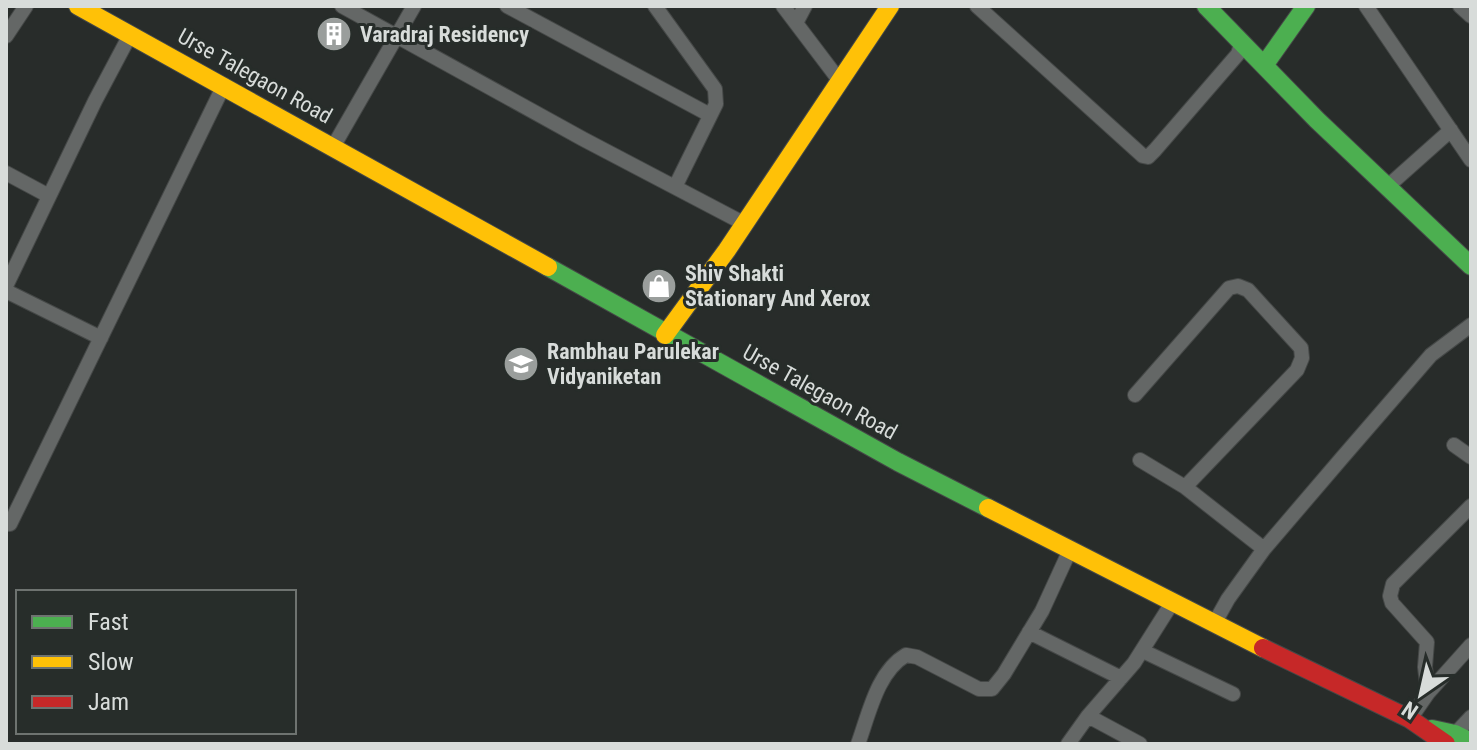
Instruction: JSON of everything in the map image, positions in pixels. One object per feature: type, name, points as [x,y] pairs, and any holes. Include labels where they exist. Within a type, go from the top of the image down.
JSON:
[{"type":"main road","name":"Urse Talegaon Road","points":[[78,6],[898,462],[1214,624],[1457,740]]},
{"type":"main road","points":[[665,335],[745,224],[890,6]]},
{"type":"main road","points":[[1206,6],[1387,187],[1414,209],[1471,266]]},
{"type":"main road","points":[[1265,64],[1306,6]]},
{"type":"street","points":[[6,36],[26,6]]},
{"type":"street","points":[[342,6],[745,224]]},
{"type":"street","points":[[333,147],[414,6]]},
{"type":"street","points":[[507,6],[710,115]]},
{"type":"street","points":[[655,6],[715,89],[716,104],[675,187]]},
{"type":"street","points":[[783,6],[839,80]]},
{"type":"street","points":[[796,23],[805,6]]},
{"type":"street","points":[[977,6],[1104,124],[1148,157],[1238,54],[1242,41]]},
{"type":"street","points":[[1366,6],[1471,160]]},
{"type":"street","points":[[1460,6],[1471,16]]},
{"type":"street","points":[[101,338],[6,289],[130,35]]},
{"type":"street","points":[[10,524],[224,85]]},
{"type":"street","points":[[1387,187],[1451,130]]},
{"type":"street","points":[[6,173],[49,196]]},
{"type":"street","points":[[1135,395],[1229,288],[1238,286],[1248,290],[1301,348],[1302,358],[1297,370],[1185,487]]},
{"type":"street","points":[[1214,624],[1264,549],[1431,355],[1471,325]]},
{"type":"street","points":[[1454,445],[1471,457]]},
{"type":"street","points":[[1140,460],[1185,487],[1264,549]]},
{"type":"street","points":[[1428,693],[1425,667],[1427,642],[1398,611],[1390,596],[1393,584],[1405,570],[1471,506]]},
{"type":"street","points":[[858,744],[876,693],[897,660],[906,655],[917,657],[987,691],[997,684],[1029,632],[1070,550]]},
{"type":"street","points":[[1068,744],[1143,651],[1172,603]]},
{"type":"street","points":[[1029,632],[1121,678]]},
{"type":"street","points":[[1418,724],[1428,693],[1471,645]]},
{"type":"street","points":[[1143,651],[1233,694]]},
{"type":"street","points":[[1088,716],[1140,744]]},
{"type":"street","points":[[1457,740],[1471,717]]},
{"type":"traffic: fast","points":[[1206,6],[1317,120],[1471,266]]},
{"type":"traffic: fast","points":[[1265,64],[1306,6]]},
{"type":"traffic: fast","points":[[548,267],[898,462],[988,508]]},
{"type":"traffic: fast","points":[[1432,729],[1455,734],[1471,742]]},
{"type":"traffic: slow","points":[[78,6],[548,267]]},
{"type":"traffic: slow","points":[[665,335],[727,250],[890,6]]},
{"type":"traffic: slow","points":[[988,508],[1263,648]]},
{"type":"traffic: jam","points":[[1263,648],[1410,719],[1446,744]]},
{"type":"place","name":"Varadraj Residency","points":[[334,34]]},
{"type":"place","name":"Shiv Shakti Stationary And Xerox","points":[[659,286]]},
{"type":"place","name":"Rambhau Parulekar Vidyaniketan","points":[[521,364]]}]
